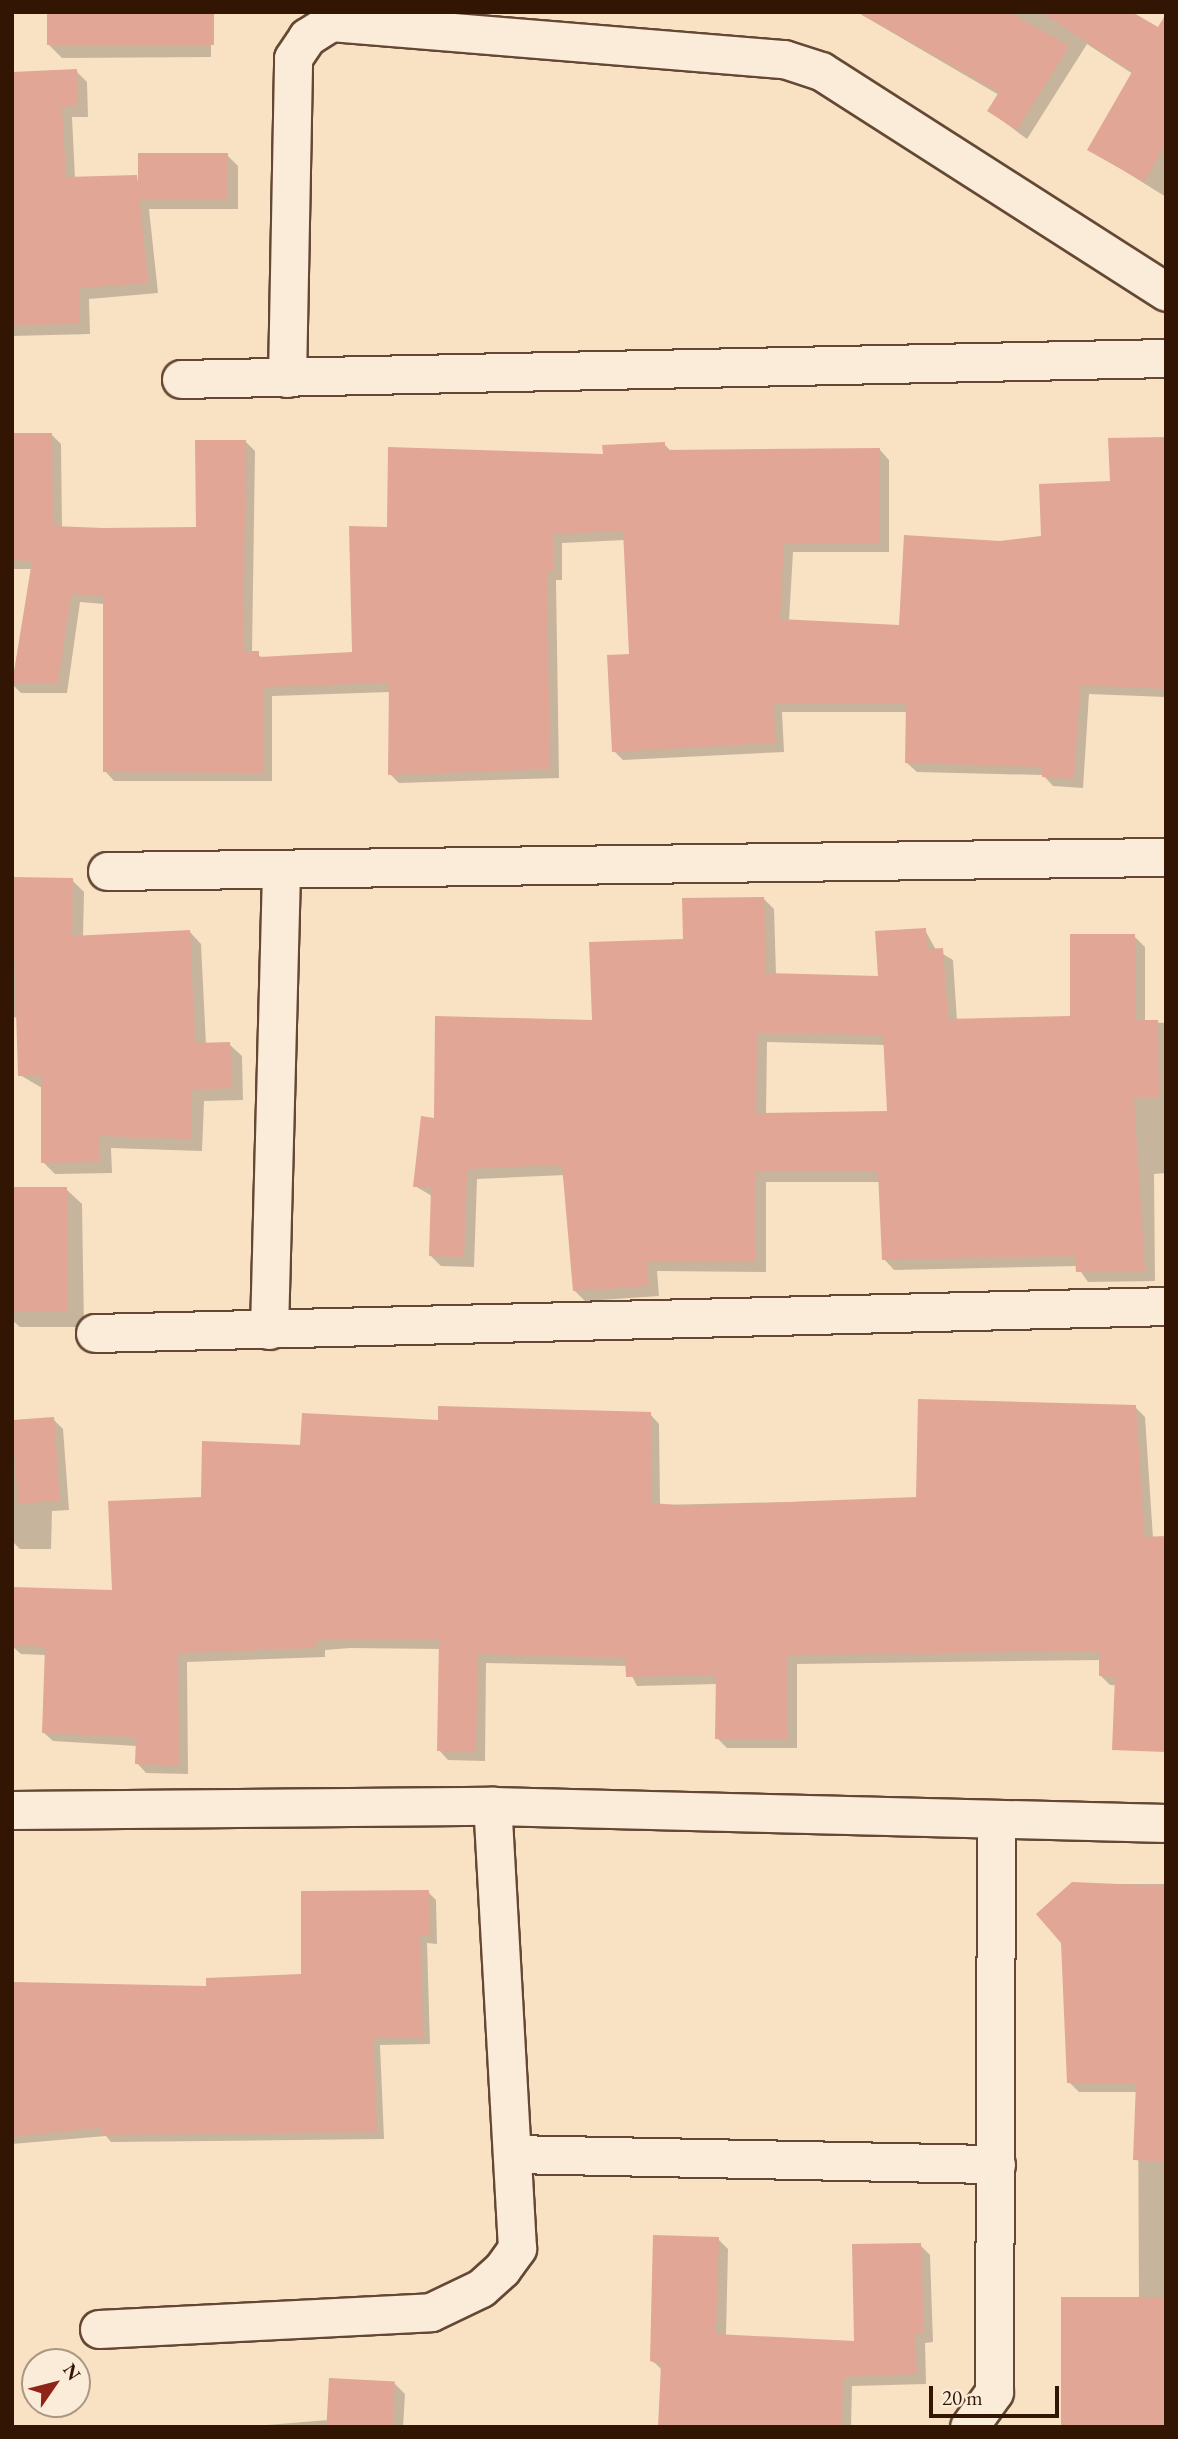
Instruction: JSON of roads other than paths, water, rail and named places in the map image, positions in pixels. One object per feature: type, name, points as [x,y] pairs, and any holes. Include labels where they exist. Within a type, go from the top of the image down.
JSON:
[{"type":"street","points":[[288,378],[293,58],[307,37],[331,22],[784,59],[821,71],[1166,292]]},
{"type":"street","points":[[181,379],[1166,358]]},
{"type":"street","points":[[107,871],[1166,857]]},
{"type":"street","points":[[269,1330],[281,869]]},
{"type":"street","points":[[95,1333],[1166,1306]]},
{"type":"street","points":[[99,2329],[431,2312],[457,2302],[502,2269],[517,2248],[492,1806]]},
{"type":"street","points":[[12,1811],[492,1806],[1166,1823]]},
{"type":"street","points":[[969,2427],[994,2392],[996,1819]]},
{"type":"street","points":[[512,2154],[996,2164]]}]
